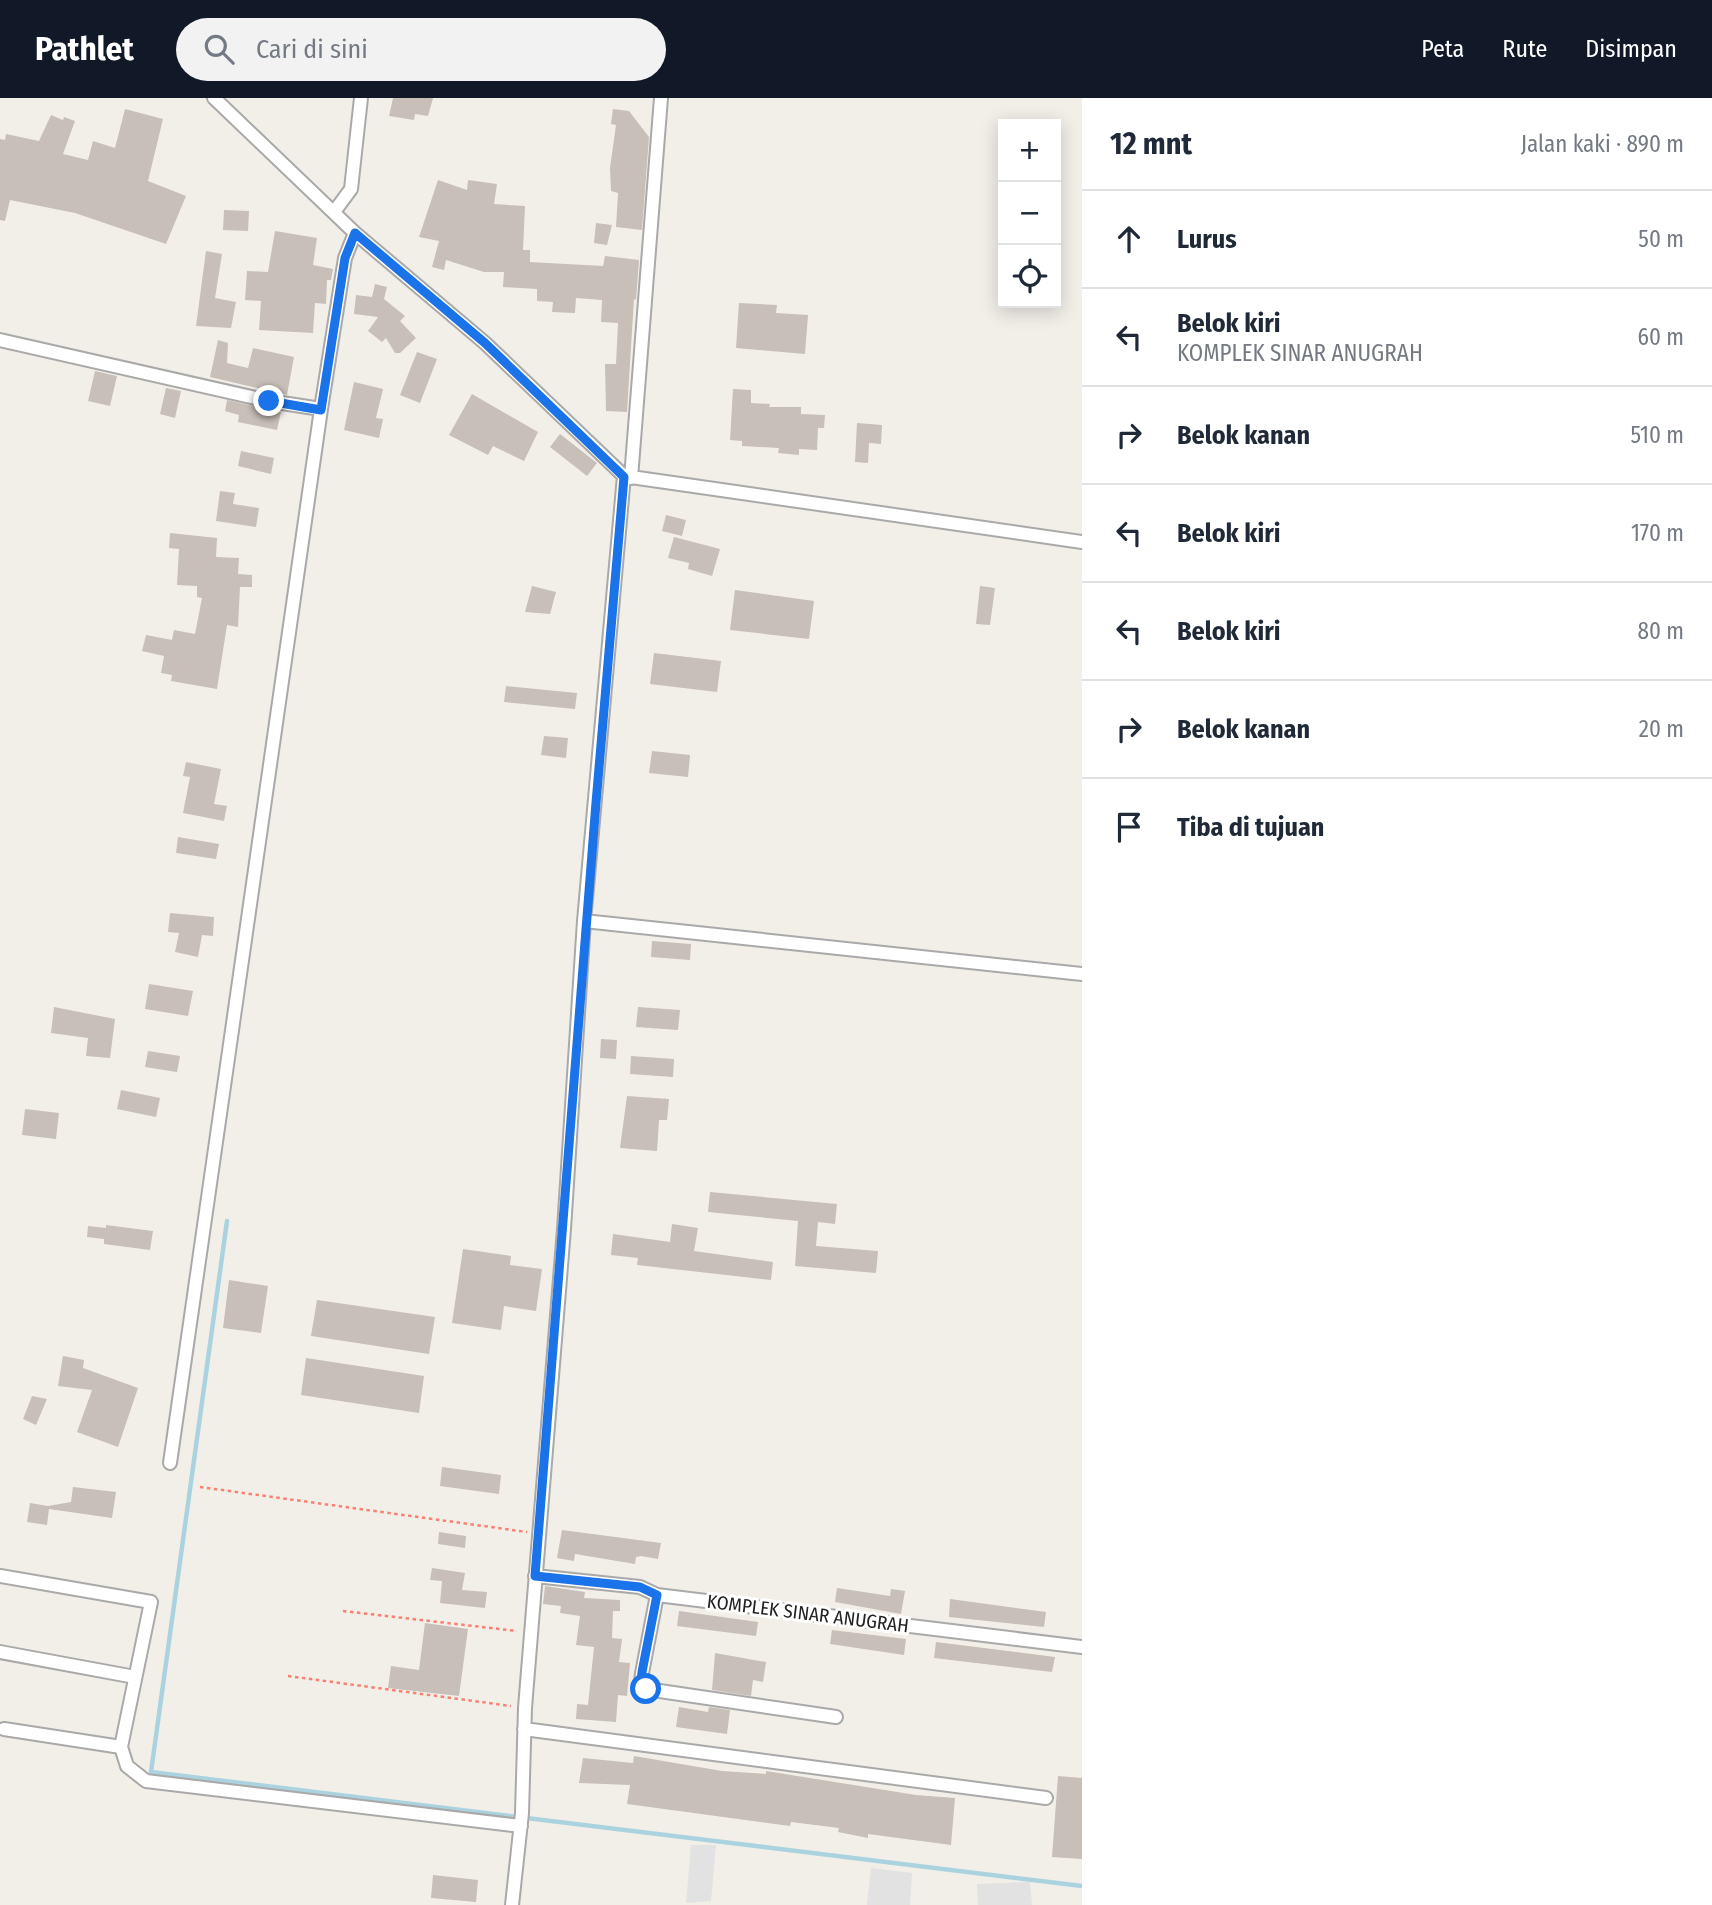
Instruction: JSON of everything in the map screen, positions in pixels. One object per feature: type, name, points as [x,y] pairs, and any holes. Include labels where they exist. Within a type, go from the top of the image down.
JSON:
[{"type":"street","points":[[214,98],[355,233],[485,343],[628,477],[1082,542]]},
{"type":"street","points":[[334,212],[351,189],[361,98]]},
{"type":"street","points":[[512,1905],[522,1819],[525,1708],[564,1229],[584,921],[628,477],[661,98]]},
{"type":"street","points":[[170,1463],[321,410],[345,258],[355,233]]},
{"type":"street","points":[[0,340],[269,401],[321,410]]},
{"type":"street","points":[[584,921],[1082,974]]},
{"type":"street","points":[[0,1576],[151,1602],[121,1747],[127,1766],[146,1781],[522,1819]]},
{"type":"street","name":"KOMPLEK SINAR ANUGRAH","points":[[535,1576],[640,1587],[657,1595],[1082,1647]]},
{"type":"street","points":[[657,1595],[642,1672],[641,1682],[646,1689],[836,1717]]},
{"type":"street","points":[[0,1652],[135,1677]]},
{"type":"street","points":[[4,1729],[121,1747]]},
{"type":"street","points":[[524,1729],[1046,1798]]},
{"type":"path","points":[[200,1487],[538,1533]]},
{"type":"path","points":[[343,1611],[531,1632]]},
{"type":"path","points":[[288,1676],[525,1708]]},
{"type":"shaded area","points":[[691,1845],[716,1845],[711,1901],[686,1903]]},
{"type":"shaded area","points":[[871,1868],[912,1873],[910,1905],[867,1905]]},
{"type":"shaded area","points":[[1030,1882],[1032,1905],[978,1905],[977,1884]]},
{"type":"building","points":[[393,98],[433,98],[428,116],[415,114],[414,120],[389,116]]},
{"type":"building","points":[[125,109],[163,119],[148,181],[186,196],[166,244],[75,213],[10,200],[5,221],[0,220],[0,139],[5,140],[6,134],[39,141],[51,115],[63,120],[64,117],[75,121],[63,154],[88,160],[93,141],[115,148]]},
{"type":"building","points":[[613,109],[629,111],[649,137],[642,230],[616,227],[618,193],[611,191],[610,168],[616,125],[611,124]]},
{"type":"building","points":[[438,180],[467,190],[468,180],[497,184],[494,204],[525,206],[523,250],[530,250],[530,262],[603,266],[605,256],[639,260],[627,412],[606,411],[605,364],[616,364],[618,323],[601,322],[602,300],[576,298],[575,313],[552,312],[553,302],[537,301],[537,289],[503,287],[504,272],[484,272],[446,260],[444,270],[432,267],[439,241],[419,237]]},
{"type":"building","points":[[224,210],[249,211],[248,231],[223,230]]},
{"type":"building","points":[[596,223],[612,225],[607,245],[594,243]]},
{"type":"building","points":[[275,231],[317,238],[313,265],[333,269],[331,280],[327,280],[326,304],[315,303],[313,333],[259,330],[261,301],[245,300],[247,271],[268,272]]},
{"type":"building","points":[[206,251],[222,254],[215,298],[236,302],[231,328],[196,326]]},
{"type":"building","points":[[375,284],[387,287],[384,299],[405,316],[400,321],[416,338],[400,353],[395,353],[386,338],[382,342],[368,331],[378,317],[354,314],[356,295],[372,297]]},
{"type":"building","points":[[739,303],[777,305],[776,313],[808,315],[805,354],[736,348]]},
{"type":"building","points":[[218,340],[228,343],[227,363],[248,368],[253,348],[294,357],[287,395],[210,377]]},
{"type":"building","points":[[417,352],[437,359],[420,403],[400,395]]},
{"type":"building","points":[[95,371],[117,376],[110,406],[88,401]]},
{"type":"building","points":[[354,382],[383,389],[376,418],[383,419],[379,438],[344,430]]},
{"type":"building","points":[[166,388],[181,391],[175,418],[160,414]]},
{"type":"building","points":[[733,389],[751,390],[751,403],[770,404],[769,407],[801,407],[801,414],[825,415],[824,428],[818,428],[817,450],[799,449],[799,455],[778,453],[779,448],[742,446],[742,441],[730,440]]},
{"type":"building","points":[[472,394],[538,432],[524,461],[493,446],[488,455],[449,435]]},
{"type":"building","points":[[227,400],[281,412],[277,430],[238,422],[239,415],[225,411]]},
{"type":"building","points":[[857,423],[882,425],[881,444],[869,443],[868,463],[855,462]]},
{"type":"building","points":[[560,434],[597,463],[587,476],[550,447]]},
{"type":"building","points":[[241,451],[274,458],[271,474],[238,466]]},
{"type":"building","points":[[220,491],[235,493],[233,504],[259,508],[256,527],[216,521]]},
{"type":"building","points":[[666,515],[686,520],[682,536],[662,531]]},
{"type":"building","points":[[170,533],[217,538],[216,557],[239,558],[238,574],[252,575],[252,587],[240,587],[238,627],[227,625],[217,689],[171,681],[172,675],[161,673],[164,656],[142,651],[146,635],[172,640],[174,630],[195,634],[202,598],[197,597],[197,586],[177,585],[179,549],[169,548]]},
{"type":"building","points":[[674,537],[720,549],[712,576],[688,569],[689,563],[668,558]]},
{"type":"building","points":[[532,586],[556,592],[550,614],[525,612]]},
{"type":"building","points":[[980,586],[995,588],[990,625],[976,624]]},
{"type":"building","points":[[735,590],[814,601],[809,639],[730,630]]},
{"type":"building","points":[[654,653],[721,661],[717,692],[650,684]]},
{"type":"building","points":[[506,686],[577,693],[575,709],[504,702]]},
{"type":"building","points":[[544,736],[568,738],[566,758],[541,755]]},
{"type":"building","points":[[652,751],[690,755],[688,777],[649,773]]},
{"type":"building","points":[[186,762],[221,769],[214,804],[227,806],[224,821],[183,813],[190,777],[183,776]]},
{"type":"building","points":[[178,837],[219,844],[216,859],[176,853]]},
{"type":"building","points":[[170,913],[214,917],[213,936],[202,935],[198,957],[175,952],[179,933],[168,932]]},
{"type":"building","points":[[652,941],[691,944],[690,960],[651,957]]},
{"type":"building","points":[[149,984],[193,991],[188,1016],[145,1009]]},
{"type":"building","points":[[54,1007],[115,1019],[110,1058],[86,1056],[88,1038],[51,1033]]},
{"type":"building","points":[[638,1007],[680,1010],[678,1030],[636,1027]]},
{"type":"building","points":[[601,1039],[617,1040],[616,1059],[600,1058]]},
{"type":"building","points":[[148,1051],[180,1056],[177,1072],[145,1067]]},
{"type":"building","points":[[631,1056],[674,1059],[673,1077],[630,1074]]},
{"type":"building","points":[[121,1090],[160,1098],[156,1117],[117,1109]]},
{"type":"building","points":[[627,1096],[669,1099],[667,1120],[659,1120],[657,1151],[620,1148]]},
{"type":"building","points":[[25,1109],[59,1113],[56,1139],[22,1135]]},
{"type":"building","points":[[710,1192],[837,1204],[835,1224],[818,1222],[816,1246],[878,1251],[876,1273],[795,1266],[798,1221],[708,1212]]},
{"type":"building","points":[[672,1224],[698,1228],[694,1251],[773,1262],[771,1280],[637,1265],[638,1258],[611,1255],[613,1234],[670,1242]]},
{"type":"building","points":[[106,1225],[153,1231],[150,1250],[104,1244],[104,1239],[87,1237],[88,1226],[106,1228]]},
{"type":"building","points":[[463,1249],[511,1256],[510,1265],[542,1269],[536,1311],[504,1306],[501,1330],[452,1323]]},
{"type":"building","points":[[229,1280],[268,1286],[261,1333],[223,1328]]},
{"type":"building","points":[[317,1300],[435,1317],[429,1354],[311,1336]]},
{"type":"building","points":[[63,1356],[84,1360],[83,1368],[138,1388],[118,1447],[77,1432],[92,1390],[58,1386]]},
{"type":"building","points":[[306,1358],[424,1376],[419,1413],[301,1395]]},
{"type":"building","points":[[32,1396],[47,1399],[36,1425],[23,1419]]},
{"type":"building","points":[[442,1467],[501,1475],[499,1494],[440,1486]]},
{"type":"building","points":[[73,1487],[116,1492],[112,1518],[49,1509],[47,1525],[27,1522],[30,1503],[48,1506],[71,1502]]},
{"type":"building","points":[[562,1530],[661,1543],[658,1559],[636,1557],[635,1564],[575,1554],[574,1561],[557,1558]]},
{"type":"building","points":[[439,1532],[466,1536],[465,1548],[438,1544]]},
{"type":"building","points":[[432,1568],[465,1573],[462,1590],[487,1592],[485,1608],[440,1603],[442,1581],[430,1580]]},
{"type":"building","points":[[545,1586],[585,1592],[584,1598],[620,1600],[620,1611],[613,1611],[612,1638],[622,1639],[619,1662],[630,1663],[627,1696],[618,1695],[616,1722],[576,1719],[577,1704],[588,1705],[594,1647],[576,1645],[580,1616],[560,1613],[561,1606],[543,1604]]},
{"type":"building","points":[[837,1588],[890,1596],[891,1589],[905,1591],[901,1614],[835,1602]]},
{"type":"building","points":[[950,1599],[1046,1612],[1044,1627],[949,1617]]},
{"type":"building","points":[[679,1611],[758,1622],[756,1636],[677,1626]]},
{"type":"building","points":[[425,1623],[468,1629],[459,1696],[388,1688],[391,1666],[419,1670]]},
{"type":"building","points":[[832,1630],[906,1639],[904,1655],[830,1644]]},
{"type":"building","points":[[936,1642],[1055,1657],[1052,1672],[934,1658]]},
{"type":"building","points":[[715,1653],[766,1662],[763,1682],[753,1680],[751,1696],[712,1690]]},
{"type":"building","points":[[679,1707],[708,1712],[709,1707],[730,1710],[727,1734],[676,1727]]},
{"type":"building","points":[[634,1756],[722,1771],[766,1774],[766,1771],[916,1795],[955,1798],[951,1845],[868,1834],[868,1838],[838,1832],[839,1828],[791,1822],[790,1826],[627,1804],[630,1785],[579,1783],[583,1758],[633,1763]]},
{"type":"building","points":[[1058,1776],[1082,1778],[1082,1859],[1052,1857]]},
{"type":"building","points":[[433,1875],[478,1880],[476,1902],[431,1898]]},
{"type":"waterway","points":[[227,1221],[151,1772],[1082,1886]]},
{"type":"route","points":[[269,401],[321,410],[345,258],[355,233],[485,343],[624,477],[584,921],[564,1229],[535,1576],[640,1587],[657,1595],[642,1672],[641,1682],[646,1689]]}]
